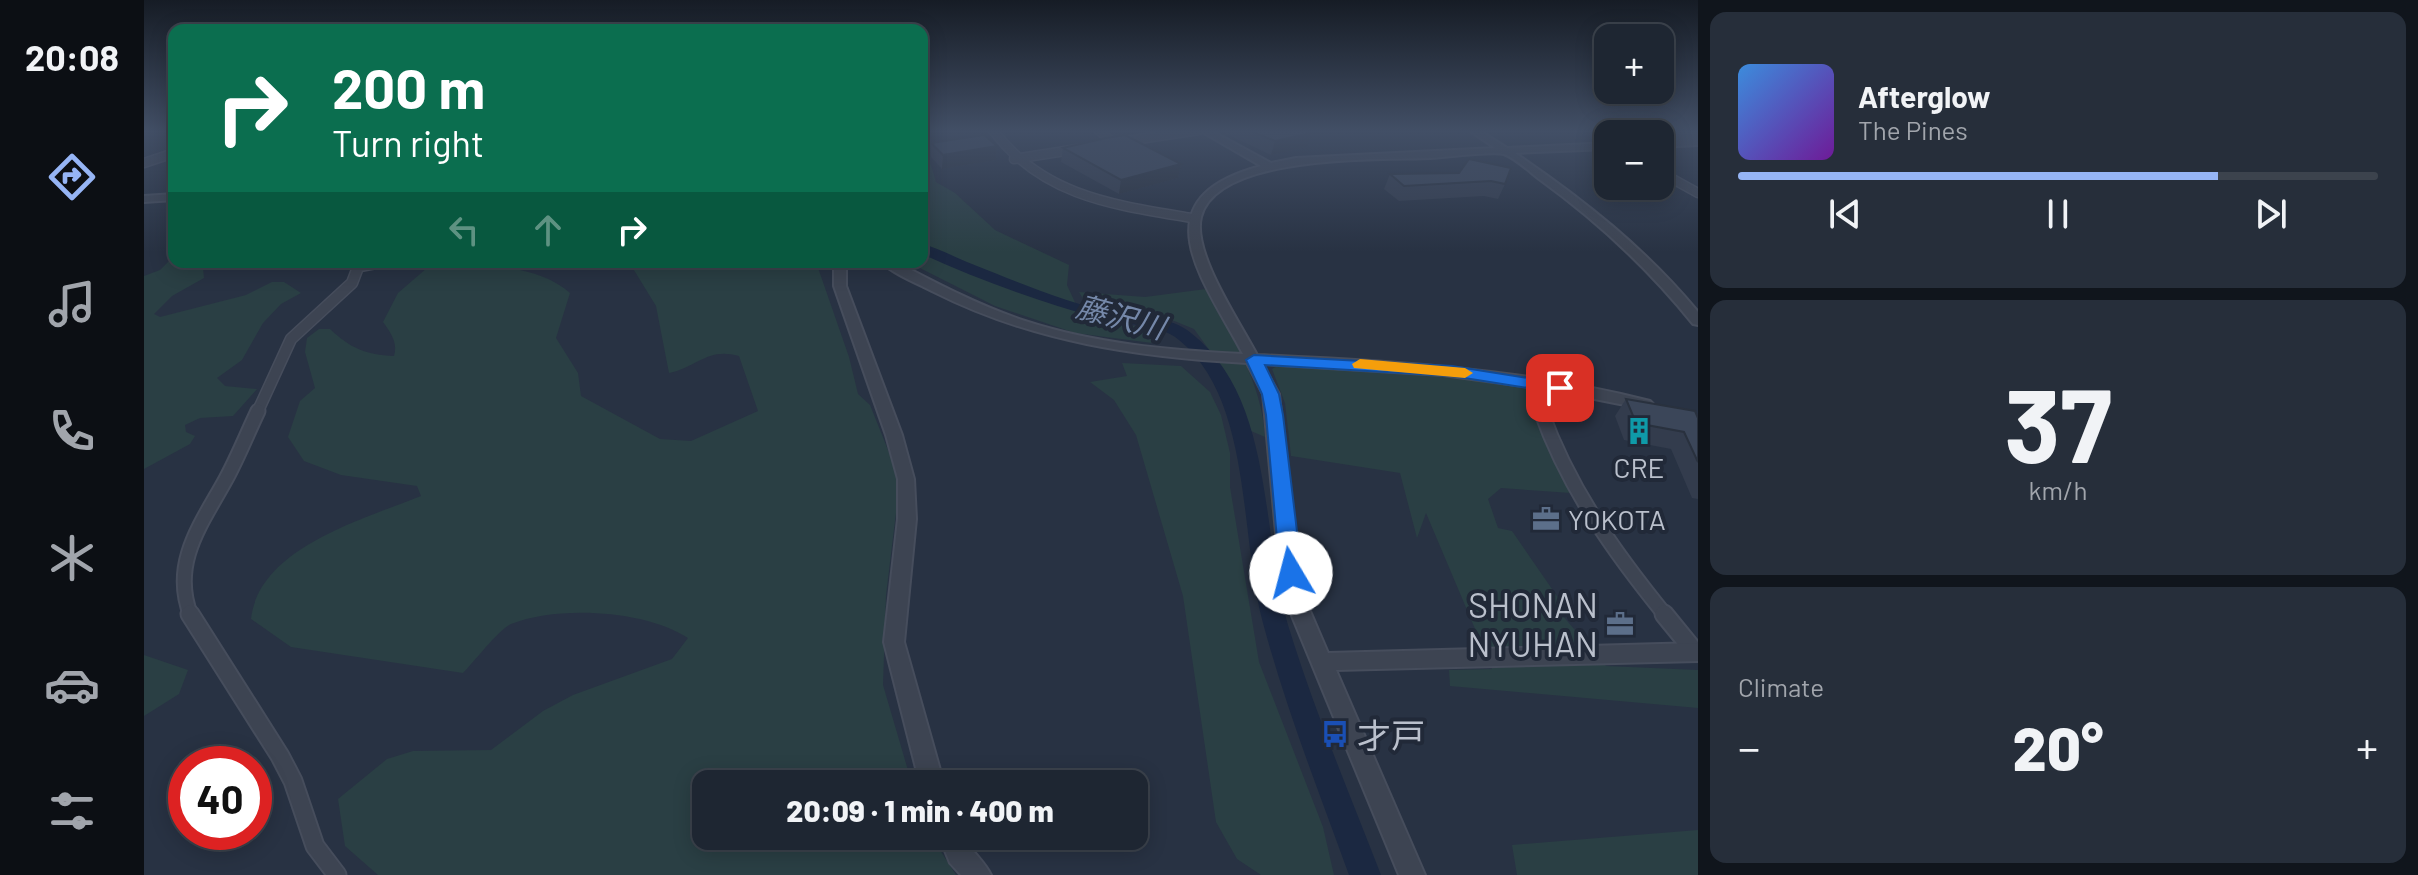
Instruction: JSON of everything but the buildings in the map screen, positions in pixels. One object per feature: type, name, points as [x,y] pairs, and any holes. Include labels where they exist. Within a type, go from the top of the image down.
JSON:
[{"type":"street","points":[[1031,171],[1083,194],[1192,218]]},
{"type":"street","points":[[1256,171],[1223,184],[1209,194],[1192,218],[1194,245],[1247,359],[1271,394],[1291,573],[1300,611],[1412,875]]},
{"type":"street","points":[[1535,171],[1590,210],[1629,244],[1677,293],[1698,321]]},
{"type":"street","points":[[1674,180],[1698,193]]},
{"type":"street","points":[[144,199],[168,197]]},
{"type":"street","points":[[337,875],[315,846],[293,781],[260,720],[194,625],[183,597],[184,573],[195,530],[227,478],[291,339],[352,283],[358,268]]},
{"type":"street","points":[[840,268],[840,286],[894,435],[906,479],[907,519],[894,642],[928,770]]},
{"type":"street","points":[[899,268],[991,314],[1038,329],[1116,347],[1183,356],[1377,365],[1530,382],[1658,407]]},
{"type":"street","points":[[1530,382],[1558,457],[1587,509],[1632,575],[1697,652]]},
{"type":"street","points":[[1322,662],[1697,652]]},
{"type":"street","points":[[957,850],[978,875]]},
{"type":"green space","points":[[928,171],[933,171],[936,182],[955,193],[995,230],[1069,265],[1067,285],[1079,311],[1155,332],[1152,343],[1075,333],[995,306],[920,268],[928,268]]},
{"type":"green space","points":[[168,262],[168,268],[203,268],[204,278],[172,296],[154,314],[160,317],[246,295],[272,282],[284,282],[301,293],[281,304],[263,323],[242,360],[217,378],[225,386],[257,389],[233,416],[200,418],[185,425],[186,432],[195,436],[190,444],[144,469],[144,276],[160,270]]},
{"type":"green space","points":[[427,268],[511,268],[540,276],[570,293],[556,338],[578,373],[581,396],[660,439],[691,441],[758,411],[739,356],[719,354],[669,373],[656,306],[633,268],[818,268],[849,357],[858,394],[870,405],[900,480],[886,595],[883,685],[908,770],[692,770],[692,850],[940,850],[956,875],[378,875],[345,846],[338,799],[387,759],[413,751],[491,750],[543,711],[573,695],[672,659],[688,638],[649,621],[626,616],[553,614],[506,627],[463,673],[291,647],[251,619],[258,594],[273,573],[294,555],[345,526],[421,496],[417,486],[341,475],[304,461],[288,437],[300,401],[315,388],[305,352],[307,338],[319,329],[330,329],[359,349],[394,356],[394,342],[383,322],[398,293]]},
{"type":"green space","points":[[1206,289],[1252,379],[1263,417],[1265,437],[1251,431],[1226,373],[1194,329],[1167,318],[1095,307],[1086,304],[1079,292],[1145,297]]},
{"type":"green space","points":[[1122,363],[1181,366],[1210,392],[1221,415],[1230,453],[1230,487],[1259,662],[1323,827],[1334,875],[1261,875],[1237,859],[1216,822],[1183,596],[1136,435],[1114,400],[1090,382],[1127,376]]},
{"type":"green space","points":[[1279,365],[1456,376],[1526,387],[1571,493],[1501,488],[1488,499],[1498,528],[1512,531],[1561,602],[1555,607],[1606,666],[1698,670],[1698,708],[1450,686],[1449,670],[1492,669],[1426,513],[1417,538],[1400,473],[1291,456],[1285,403],[1272,369]]},
{"type":"green space","points":[[144,655],[188,670],[179,694],[144,716]]},
{"type":"green space","points":[[1698,830],[1698,875],[1517,875],[1512,845]]},
{"type":"waterway","name":"藤沢川","points":[[928,251],[1081,308],[1167,327],[1185,336],[1210,361],[1227,389],[1239,420],[1247,454],[1260,556],[1276,625],[1299,697],[1365,875]]},
{"type":"slow traffic","points":[[1360,364],[1465,373]]},
{"type":"place","name":"CRE","points":[[1639,431]]},
{"type":"place","name":"YOKOTA","points":[[1546,519]]},
{"type":"place","name":"SHONAN NYUHAN","points":[[1620,624]]},
{"type":"place","name":"才戸","points":[[1335,734]]},
{"type":"route","points":[[1291,573],[1275,415],[1271,394],[1254,360],[1452,371],[1560,388]]}]
